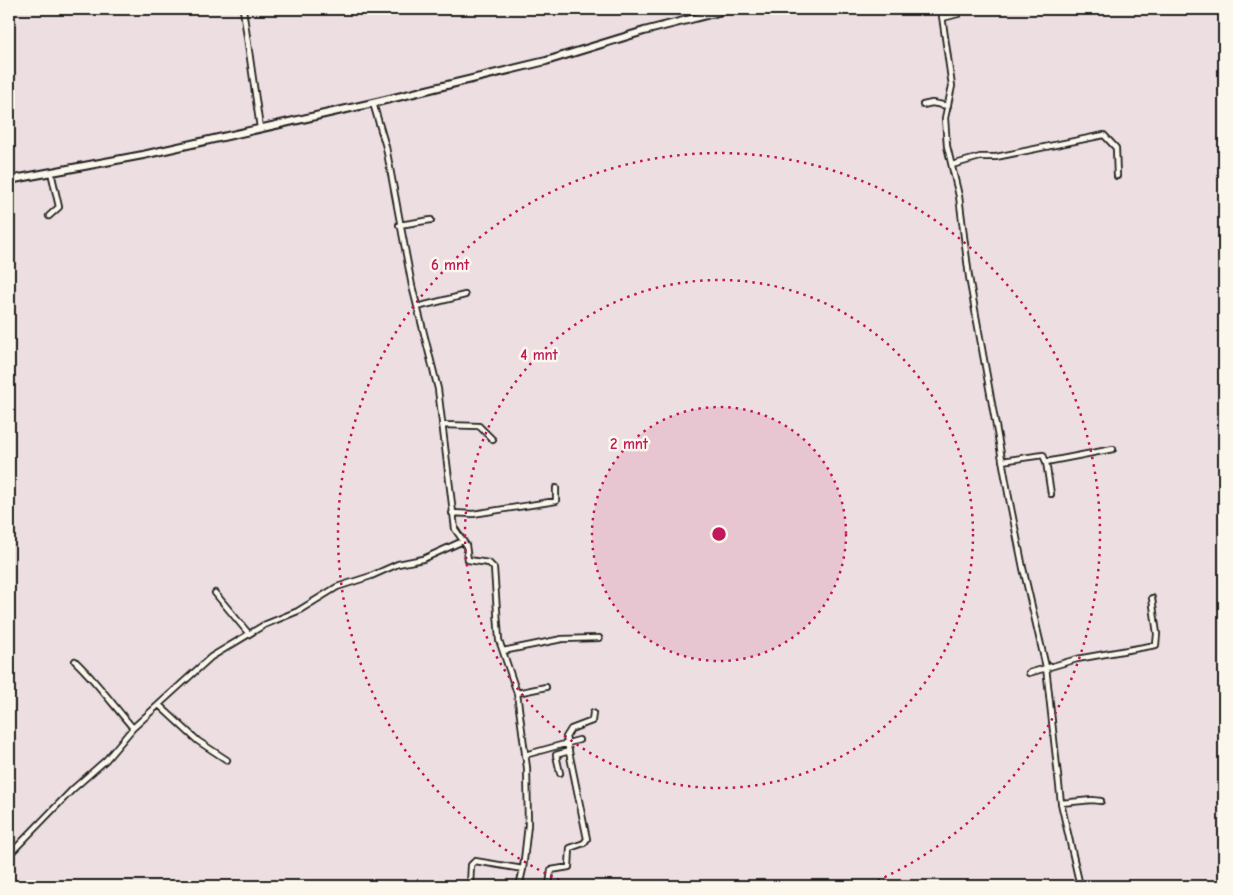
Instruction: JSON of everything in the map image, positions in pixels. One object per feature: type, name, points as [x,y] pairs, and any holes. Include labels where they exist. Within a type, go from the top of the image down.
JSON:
[{"type":"main road","points":[[9,180],[143,155],[373,103],[546,61],[713,11],[730,9]]},
{"type":"street","points":[[243,9],[260,128]]},
{"type":"street","points":[[941,9],[952,86],[945,106],[945,131],[959,196],[969,277],[1002,461],[1043,668],[1061,803],[1080,886]]},
{"type":"street","points":[[943,18],[958,14]]},
{"type":"street","points":[[373,103],[388,155],[399,225],[438,390],[455,529],[466,544],[468,560],[489,563],[494,566],[498,640],[517,694],[525,755],[528,825],[520,883],[525,886]]},
{"type":"street","points":[[923,106],[932,103],[945,106]]},
{"type":"street","points":[[952,166],[980,157],[996,157],[1103,135],[1116,148],[1116,176]]},
{"type":"street","points":[[49,216],[59,207],[51,172]]},
{"type":"street","points":[[399,225],[431,220]]},
{"type":"street","points":[[417,307],[465,295]]},
{"type":"street","points":[[442,425],[480,426],[493,440]]},
{"type":"street","points":[[1046,462],[1113,449]]},
{"type":"street","points":[[1002,461],[1043,455],[1046,462],[1051,494]]},
{"type":"street","points":[[452,513],[473,514],[556,501],[556,488]]},
{"type":"street","points":[[9,855],[72,789],[106,760],[134,728],[208,659],[249,634],[298,611],[337,587],[371,576],[398,564],[424,558],[463,541]]},
{"type":"street","points":[[215,593],[249,634]]},
{"type":"street","points":[[1029,673],[1105,653],[1156,645],[1157,634],[1152,598]]},
{"type":"street","points":[[503,651],[562,639],[599,638]]},
{"type":"street","points":[[76,661],[96,681],[102,692],[134,728]]},
{"type":"street","points":[[517,694],[546,687]]},
{"type":"street","points":[[159,705],[198,741],[227,760]]},
{"type":"street","points":[[549,886],[551,870],[569,867],[570,848],[584,843],[587,838],[586,826],[567,745],[568,731],[592,721],[593,713]]},
{"type":"street","points":[[525,755],[567,745],[579,740]]},
{"type":"street","points":[[560,773],[556,755],[569,751]]},
{"type":"street","points":[[1061,803],[1092,800],[1102,802]]},
{"type":"street","points":[[470,886],[472,865],[475,861],[523,869]]}]
